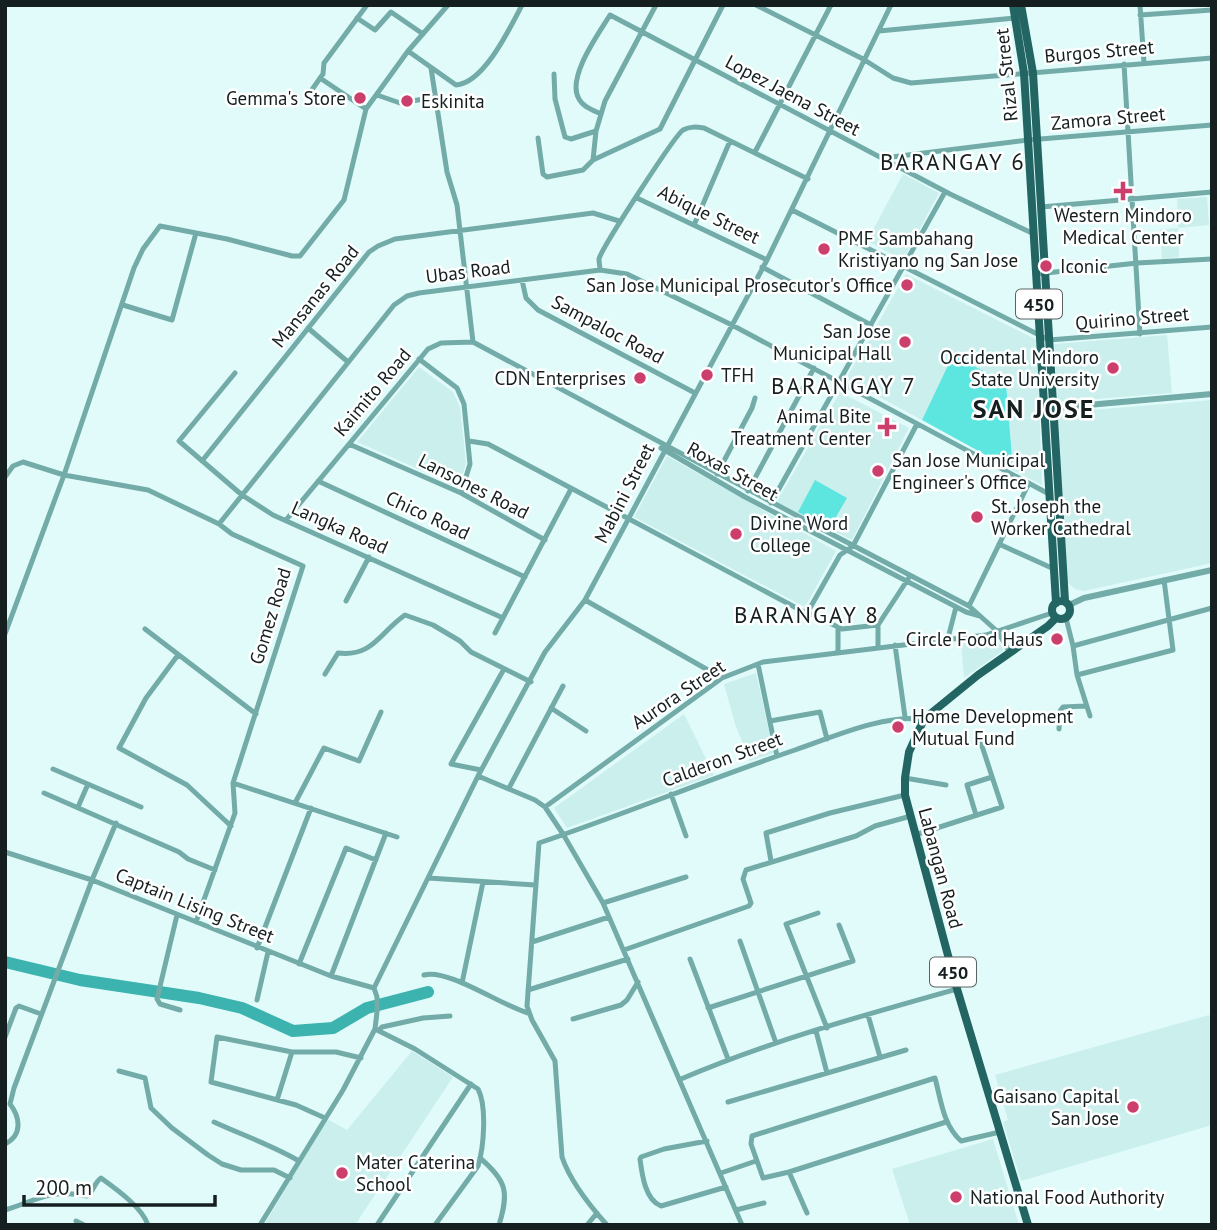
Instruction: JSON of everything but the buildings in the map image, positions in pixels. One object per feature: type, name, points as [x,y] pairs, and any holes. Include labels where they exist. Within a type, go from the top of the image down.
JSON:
[{"type":"main road","name":"Rizal Street","points":[[1013,5],[1019,18],[1028,73],[1049,406],[1050,495],[1055,569],[1063,603]]},
{"type":"main road","name":"Rizal Street","points":[[1019,18],[1021,5]]},
{"type":"main road","name":"Rizal Street","points":[[1049,406],[1059,499],[1063,603]]},
{"type":"main road","points":[[1063,603],[1070,613],[1066,618],[1054,615],[1052,606],[1063,603]]},
{"type":"main road","name":"Labangan Road","points":[[1028,1225],[957,989],[905,795],[905,778],[909,752],[924,719],[978,675],[1048,626],[1054,615]]},
{"type":"street","points":[[311,91],[320,78],[324,63],[367,5]]},
{"type":"street","points":[[5,634],[143,249],[160,226],[300,256],[344,200],[366,109],[408,51],[448,5]]},
{"type":"street","points":[[408,51],[456,85],[467,82],[486,64],[522,5]]},
{"type":"street","points":[[593,160],[596,131],[605,101],[656,5]]},
{"type":"street","points":[[538,138],[543,174],[547,177],[583,170],[593,160],[660,129],[723,5]]},
{"type":"street","name":"Burgos Street","points":[[756,5],[863,59],[893,78],[911,83],[1212,58]]},
{"type":"street","points":[[755,152],[831,5]]},
{"type":"street","name":"Mabini Street","points":[[374,988],[480,773],[545,652],[585,600],[732,326],[808,179],[891,5]]},
{"type":"street","points":[[1140,5],[1144,63]]},
{"type":"street","points":[[1140,15],[1212,10]]},
{"type":"street","points":[[357,18],[376,30],[391,12],[423,34]]},
{"type":"street","name":"Lopez Jaena Street","points":[[601,114],[584,106],[575,90],[583,61],[610,15],[945,192],[1039,236]]},
{"type":"street","points":[[879,31],[1019,18]]},
{"type":"street","points":[[1124,64],[1140,334]]},
{"type":"street","points":[[432,68],[447,172],[457,205],[473,342]]},
{"type":"street","points":[[554,74],[555,99],[565,137],[571,139],[596,131]]},
{"type":"street","points":[[320,78],[366,109]]},
{"type":"street","points":[[377,95],[400,103],[436,97]]},
{"type":"street","name":"Zamora Street","points":[[882,158],[1033,140],[1212,125]]},
{"type":"street","points":[[600,270],[599,259],[619,220],[637,198],[675,137],[689,127],[704,128],[808,179]]},
{"type":"street","points":[[660,129],[675,137]]},
{"type":"street","points":[[694,225],[730,141]]},
{"type":"street","points":[[768,509],[945,192]]},
{"type":"street","points":[[1037,208],[1212,192]]},
{"type":"street","name":"Abique Street","points":[[637,198],[766,260]]},
{"type":"street","points":[[792,210],[1045,338]]},
{"type":"street","name":"Mansanas Road","points":[[202,460],[369,253],[378,246],[395,239],[593,213],[619,220]]},
{"type":"street","points":[[122,305],[172,320],[196,233]]},
{"type":"street","points":[[1041,274],[1137,263],[1212,259]]},
{"type":"street","points":[[762,267],[871,325]]},
{"type":"street","name":"Ubas Road","points":[[219,524],[394,305],[401,300],[419,293],[600,270],[627,274],[732,326],[1059,499]]},
{"type":"street","name":"Sampaloc Road","points":[[523,280],[526,298],[538,310],[695,393]]},
{"type":"street","name":"Quirino Street","points":[[1045,338],[1140,334],[1212,327]]},
{"type":"street","points":[[308,328],[348,362]]},
{"type":"street","name":"Kaimito Road","points":[[286,520],[419,359],[436,344],[473,342]]},
{"type":"street","name":"Roxas Street","points":[[473,342],[716,476],[771,502],[851,548]]},
{"type":"street","points":[[419,359],[457,388],[464,404],[469,440],[469,473],[461,493]]},
{"type":"street","points":[[745,497],[814,368]]},
{"type":"street","name":"Langka Road","points":[[235,373],[179,441],[242,495],[286,520],[503,618]]},
{"type":"street","points":[[1049,406],[1212,394]]},
{"type":"street","points":[[716,476],[755,398]]},
{"type":"street","points":[[807,612],[840,555],[851,548],[917,424]]},
{"type":"street","points":[[469,440],[488,444],[801,612],[807,612],[846,629],[878,625]]},
{"type":"street","name":"Lansones Road","points":[[349,444],[461,493],[545,540]]},
{"type":"street","name":"Gomez Road","points":[[5,477],[13,466],[23,462],[64,475],[148,490],[219,524],[232,534],[303,565],[233,783],[236,813],[196,922]]},
{"type":"street","name":"Roxas Street","points":[[716,476],[745,497],[768,509],[969,606],[998,632],[1010,653]]},
{"type":"street","name":"Chico Road","points":[[318,481],[526,577]]},
{"type":"street","points":[[966,612],[1029,483]]},
{"type":"street","points":[[495,633],[572,489]]},
{"type":"street","points":[[999,544],[1055,569]]},
{"type":"street","points":[[346,601],[369,557]]},
{"type":"street","points":[[1063,603],[1212,570]]},
{"type":"street","points":[[878,647],[878,625],[909,578]]},
{"type":"street","name":"Roxas Street","points":[[909,578],[956,608],[983,616]]},
{"type":"street","points":[[1077,676],[1172,650],[1164,580]]},
{"type":"street","points":[[585,600],[722,678]]},
{"type":"street","points":[[948,638],[958,600]]},
{"type":"street","points":[[1073,646],[1212,608]]},
{"type":"street","points":[[325,674],[338,653],[351,655],[364,651],[405,615],[433,625],[460,640],[471,652],[531,682]]},
{"type":"street","name":"Aurora Street","points":[[545,807],[722,678],[758,664],[998,632],[1054,615]]},
{"type":"street","points":[[1066,618],[1077,676],[1090,716]]},
{"type":"street","points":[[838,627],[838,653]]},
{"type":"street","points":[[145,629],[256,714]]},
{"type":"street","points":[[895,645],[905,718]]},
{"type":"street","points":[[178,655],[146,698],[119,748],[187,785],[231,826]]},
{"type":"street","points":[[758,664],[777,756]]},
{"type":"street","points":[[504,669],[451,764],[480,773],[545,807],[563,834],[603,903],[742,1225]]},
{"type":"street","points":[[509,788],[563,686]]},
{"type":"street","points":[[1059,729],[1060,711],[1063,707],[1085,706]]},
{"type":"street","points":[[551,708],[586,731]]},
{"type":"street","points":[[295,803],[324,748],[359,761],[381,712]]},
{"type":"street","points":[[770,721],[820,712],[827,739]]},
{"type":"street","name":"Calderon Street","points":[[535,884],[539,843],[827,739],[905,718],[924,719]]},
{"type":"street","points":[[915,835],[1002,807],[981,743]]},
{"type":"street","points":[[53,769],[141,807]]},
{"type":"street","points":[[976,815],[967,785],[992,777]]},
{"type":"street","points":[[905,778],[946,785]]},
{"type":"street","points":[[233,783],[397,837]]},
{"type":"street","points":[[78,807],[88,784]]},
{"type":"street","points":[[44,793],[116,823],[215,870]]},
{"type":"street","points":[[671,794],[686,836]]},
{"type":"street","points":[[771,861],[766,833],[830,813],[905,795]]},
{"type":"street","points":[[257,948],[311,808]]},
{"type":"street","points":[[624,950],[749,906],[751,903],[743,873],[746,870],[856,836],[875,826],[911,817]]},
{"type":"street","points":[[5,1144],[14,1138],[17,1130],[18,1117],[11,1107],[10,1099],[116,823]]},
{"type":"street","points":[[331,976],[386,833]]},
{"type":"street","points":[[299,964],[346,848],[376,860]]},
{"type":"street","name":"Captain Lising Street","points":[[5,852],[92,880],[257,948],[331,976],[374,988]]},
{"type":"street","points":[[603,903],[686,877]]},
{"type":"street","points":[[428,878],[535,884],[528,1013],[555,1060],[562,1157],[570,1175],[607,1225]]},
{"type":"street","points":[[462,983],[483,883]]},
{"type":"street","points":[[818,913],[786,924],[827,1028]]},
{"type":"street","points":[[177,915],[157,999],[160,1003],[180,1010]]},
{"type":"street","points":[[532,943],[609,917]]},
{"type":"street","points":[[708,1008],[853,961],[839,925]]},
{"type":"street","points":[[740,941],[776,1043]]},
{"type":"street","points":[[257,1000],[268,952]]},
{"type":"street","points":[[528,990],[628,959]]},
{"type":"street","points":[[690,960],[728,1059]]},
{"type":"street","points":[[424,975],[433,972],[462,983],[513,1009],[528,1013]]},
{"type":"street","points":[[573,1019],[621,1005],[638,982]]},
{"type":"street","points":[[260,1225],[377,1029],[377,997],[374,988]]},
{"type":"street","points":[[681,1079],[776,1043],[957,989]]},
{"type":"street","points":[[5,1037],[16,1007],[41,1014]]},
{"type":"street","points":[[868,1015],[880,1058]]},
{"type":"street","points":[[377,1029],[423,1018],[450,1016]]},
{"type":"street","points":[[377,1029],[415,1049],[478,1089],[484,1106],[480,1158],[474,1172],[435,1225]]},
{"type":"street","points":[[816,1031],[827,1073]]},
{"type":"street","points":[[325,1118],[277,1100],[211,1082],[217,1037],[292,1052],[337,1052],[361,1058]]},
{"type":"street","points":[[728,1102],[906,1050]]},
{"type":"street","points":[[277,1100],[292,1052]]},
{"type":"street","points":[[119,1071],[145,1078],[151,1108],[208,1155],[241,1170],[274,1170],[290,1178]]},
{"type":"street","points":[[946,1122],[763,1178],[751,1136],[935,1078],[946,1122],[961,1141],[1000,1132]]},
{"type":"street","points":[[377,1225],[471,1084]]},
{"type":"street","points":[[214,1122],[278,1149],[299,1161]]},
{"type":"street","points":[[707,1140],[641,1157],[644,1182],[653,1202],[661,1206],[726,1187]]},
{"type":"street","points":[[480,1158],[494,1170],[506,1188],[506,1203],[499,1225]]},
{"type":"street","points":[[720,1173],[756,1161]]},
{"type":"street","points":[[789,1172],[807,1213]]},
{"type":"street","points":[[5,1210],[52,1193],[69,1191],[87,1196],[92,1192],[96,1181],[101,1178],[137,1209],[148,1225]]},
{"type":"street","points":[[736,1210],[764,1203]]},
{"type":"street","points":[[587,1225],[597,1213]]},
{"type":"street","points":[[76,1221],[84,1225]]},
{"type":"shaded area","points":[[903,174],[939,193],[903,260],[867,241]]},
{"type":"shaded area","points":[[1207,197],[1209,225],[1178,228],[1177,199]]},
{"type":"shaded area","points":[[1178,228],[1179,257],[1162,259],[1160,229]]},
{"type":"shaded area","points":[[906,274],[1037,340],[1042,485],[1013,470],[1006,383],[953,356],[922,420],[846,379]]},
{"type":"shaded area","name":"Occidental Mindoro State University","points":[[1167,335],[1172,393],[1058,402],[1054,344]]},
{"type":"shaded area","points":[[953,355],[1006,383],[1013,470],[922,420]]},
{"type":"shaded area","points":[[419,367],[453,392],[460,407],[466,463],[459,487],[357,442]]},
{"type":"shaded area","points":[[840,392],[909,428],[852,540],[776,503]]},
{"type":"shaded area","points":[[1212,400],[1212,563],[1084,591],[1075,589],[1067,582],[1056,413]]},
{"type":"shaded area","name":"Divine Word College","points":[[667,456],[836,551],[805,607],[634,517]]},
{"type":"shaded area","points":[[815,480],[847,498],[829,529],[798,512]]},
{"type":"shaded area","points":[[996,639],[1004,650],[964,678],[961,643]]},
{"type":"shaded area","points":[[756,673],[774,753],[750,761],[735,724],[724,684]]},
{"type":"shaded area","points":[[684,714],[714,775],[567,828],[554,808]]},
{"type":"shaded area","name":"Gaisano Capital San Jose","points":[[1209,1015],[1212,1025],[1212,1125],[1021,1181],[1003,1122],[1008,1120],[995,1075]]},
{"type":"shaded area","name":"Mater Caterina School","points":[[412,1051],[453,1077],[355,1225],[264,1225],[327,1119],[347,1130]]},
{"type":"shaded area","name":"National Food Authority","points":[[993,1139],[1019,1225],[910,1225],[892,1169]]},
{"type":"waterway","points":[[5,962],[80,980],[199,998],[242,1008],[293,1031],[333,1028],[367,1008],[428,992]]},
{"type":"place","name":"Gemma's Store","points":[[360,98]]},
{"type":"place","name":"Eskinita","points":[[407,101]]},
{"type":"place","name":"Western Mindoro Medical Center","points":[[1123,191]]},
{"type":"place","name":"PMF Sambahang Kristiyano ng San Jose","points":[[824,249]]},
{"type":"place","name":"Iconic","points":[[1046,266]]},
{"type":"place","name":"San Jose Municipal Prosecutor's Office","points":[[907,285]]},
{"type":"place","name":"San Jose Municipal Hall","points":[[905,342]]},
{"type":"place","name":"Occidental Mindoro State University","points":[[1113,368]]},
{"type":"place","name":"TFH","points":[[707,375]]},
{"type":"place","name":"CDN Enterprises","points":[[640,378]]},
{"type":"place","name":"Animal Bite Treatment Center","points":[[887,427]]},
{"type":"place","name":"San Jose Municipal Engineer's Office","points":[[878,471]]},
{"type":"place","name":"St. Joseph the Worker Cathedral","points":[[977,517]]},
{"type":"place","name":"Divine Word College","points":[[736,534]]},
{"type":"place","name":"Circle Food Haus","points":[[1057,639]]},
{"type":"place","name":"Home Development Mutual Fund","points":[[898,727]]},
{"type":"place","name":"Gaisano Capital San Jose","points":[[1133,1107]]},
{"type":"place","name":"Mater Caterina School","points":[[342,1173]]},
{"type":"place","name":"National Food Authority","points":[[956,1197]]},
{"type":"district","name":"BARANGAY 6","points":[[953,161]]},
{"type":"district","name":"BARANGAY 7","points":[[844,385]]},
{"type":"district","name":"SAN JOSE","points":[[1034,408]]},
{"type":"district","name":"BARANGAY 8","points":[[807,614]]}]
